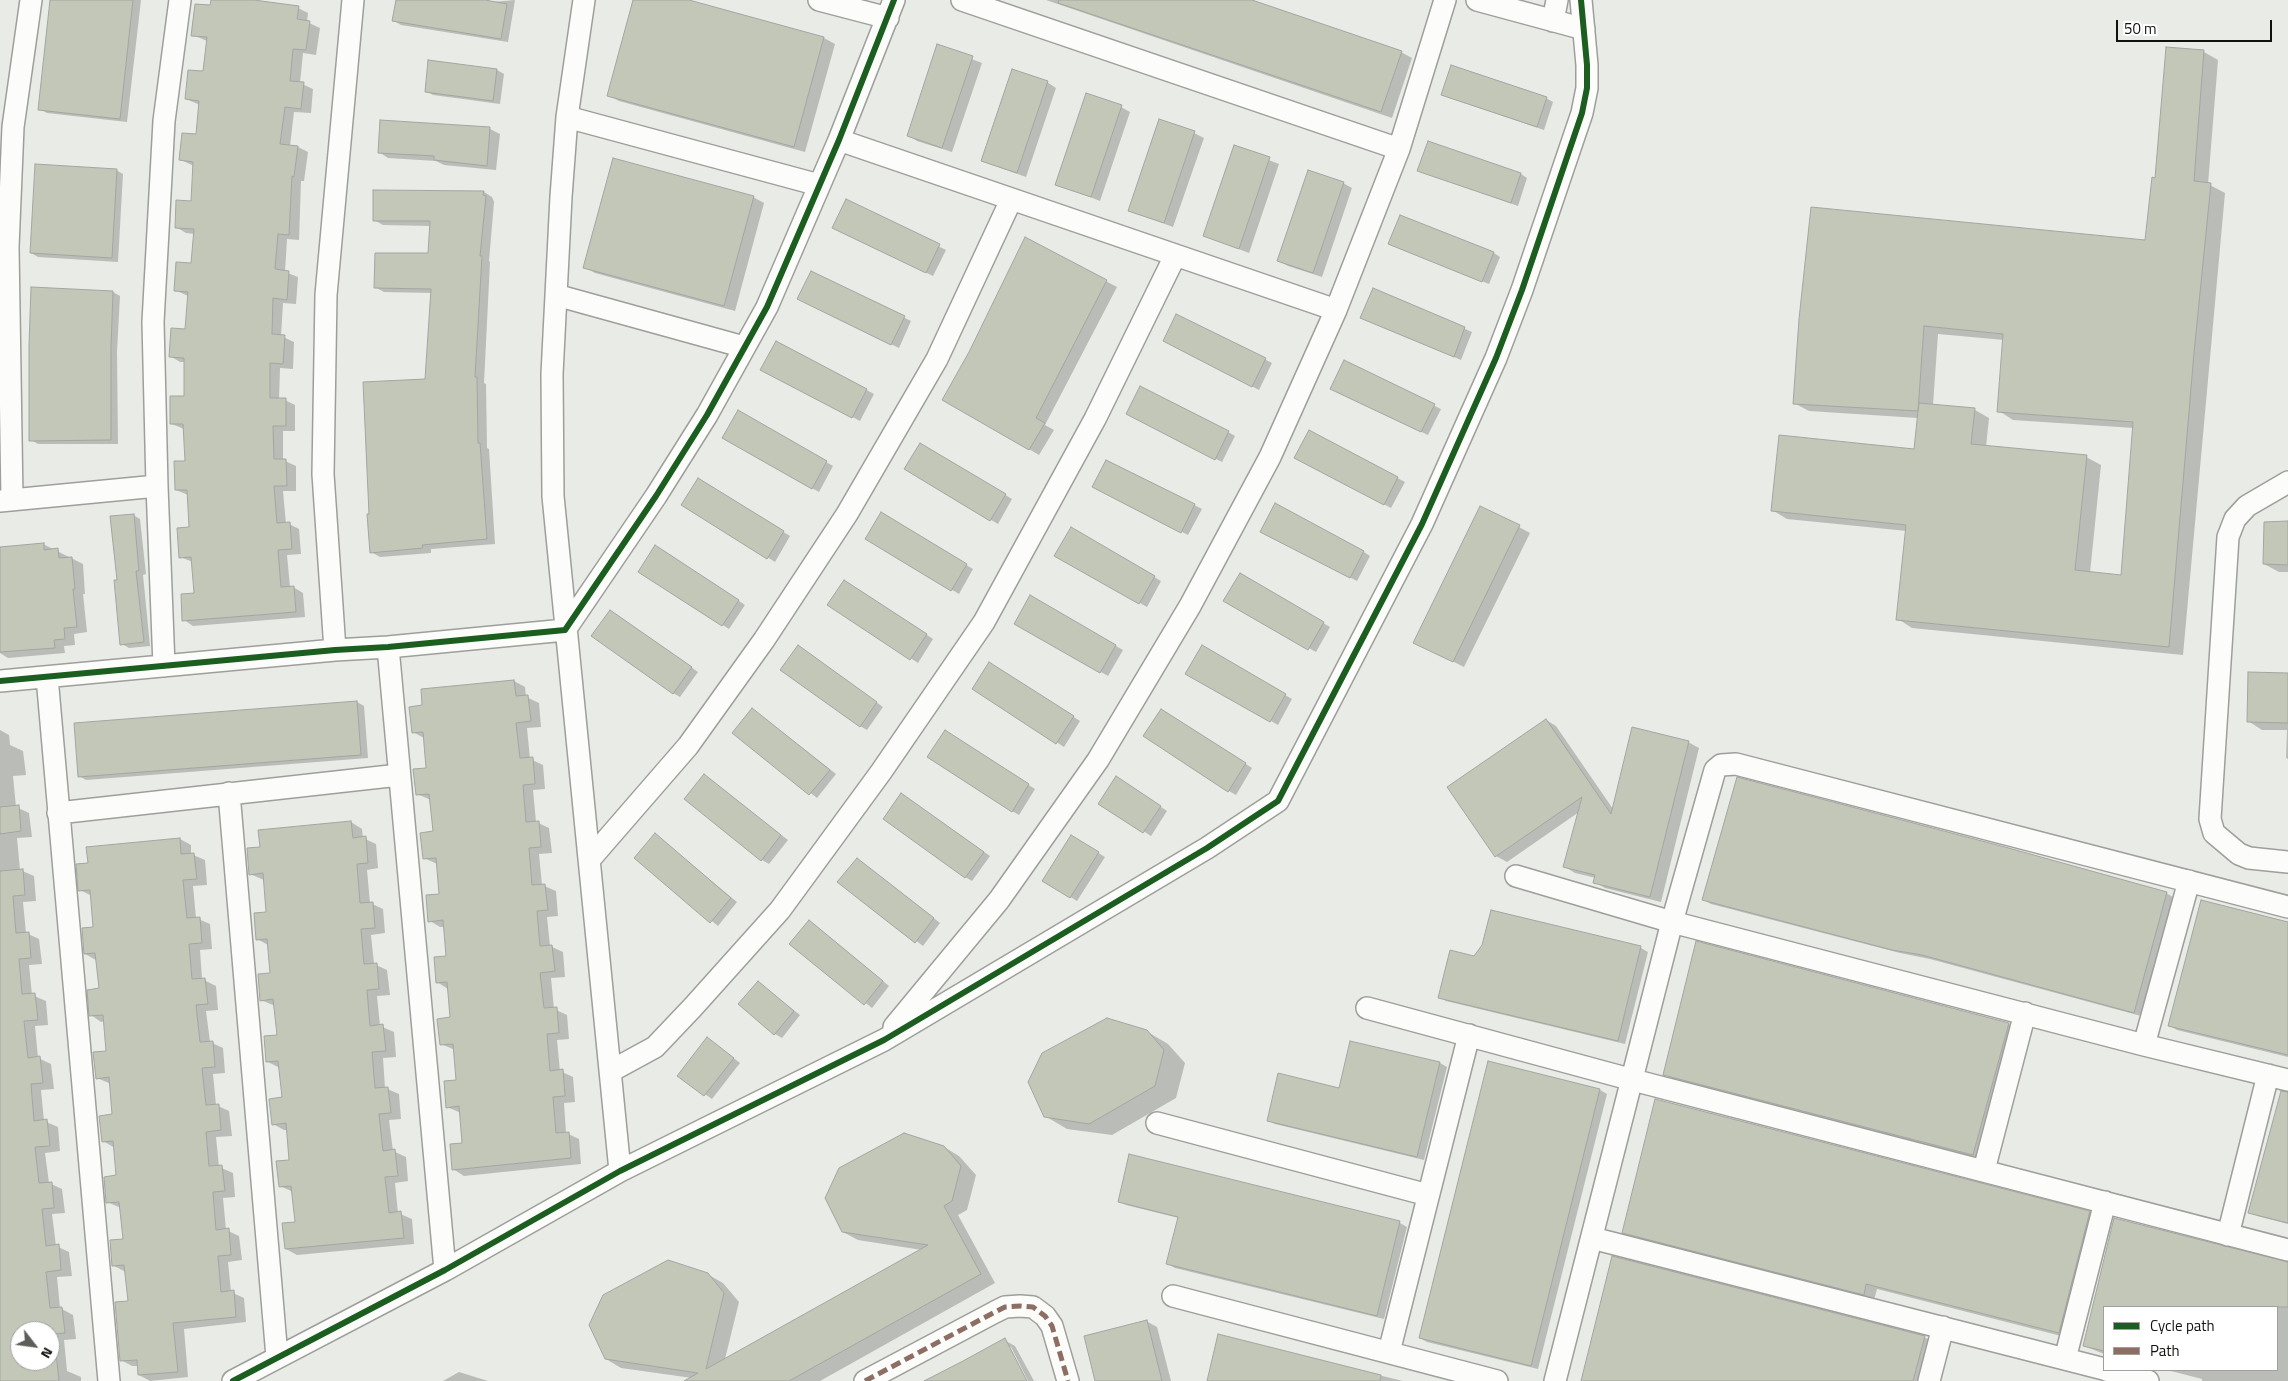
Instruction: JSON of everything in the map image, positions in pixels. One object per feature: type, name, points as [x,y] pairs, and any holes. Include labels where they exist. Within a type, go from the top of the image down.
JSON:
[{"type":"street","points":[[31,0],[13,127],[8,247],[6,501],[156,486]]},
{"type":"street","points":[[164,666],[156,486],[153,322],[164,121],[180,0]]},
{"type":"street","points":[[335,650],[323,474],[326,295],[353,0]]},
{"type":"street","points":[[584,0],[568,117],[556,295],[552,374],[553,496],[620,1171]]},
{"type":"street","points":[[565,630],[656,496],[707,415],[767,306],[838,140],[891,9],[819,0]]},
{"type":"street","points":[[962,0],[1399,149]]},
{"type":"street","points":[[884,1040],[999,900],[1098,760],[1190,606],[1265,465],[1336,310],[1399,149],[1445,0]]},
{"type":"street","points":[[1477,0],[1584,29]]},
{"type":"street","points":[[1553,21],[1557,0]]},
{"type":"street","points":[[233,1381],[445,1270],[620,1171],[884,1040],[1207,848],[1278,802],[1422,524],[1499,350],[1522,290],[1582,113],[1587,65],[1581,0]]},
{"type":"street","points":[[568,117],[819,185]]},
{"type":"street","points":[[838,140],[1336,310]]},
{"type":"street","points":[[590,859],[688,746],[764,640],[847,514],[937,359],[1011,200]]},
{"type":"street","points":[[611,1071],[655,1047],[700,1000],[780,910],[881,772],[984,622],[1095,419],[1175,256]]},
{"type":"street","points":[[556,295],[744,347]]},
{"type":"street","points":[[2288,482],[2247,506],[2235,519],[2228,537],[2210,819],[2214,833],[2239,854],[2248,858],[2288,862]]},
{"type":"street","points":[[0,681],[565,630]]},
{"type":"street","points":[[388,647],[445,1270]]},
{"type":"street","points":[[47,677],[109,1381]]},
{"type":"street","points":[[1556,1381],[1672,922],[1715,770],[1721,765],[1727,763],[2288,907]]},
{"type":"street","points":[[58,813],[399,776]]},
{"type":"street","points":[[229,793],[277,1357]]},
{"type":"street","points":[[1516,876],[1672,922],[2144,1045],[2278,1077],[2228,1235]]},
{"type":"street","points":[[2144,1045],[2189,881]]},
{"type":"street","points":[[1367,1008],[1633,1080],[2288,1250]]},
{"type":"street","points":[[1984,1170],[2025,1013]]},
{"type":"street","points":[[1389,1352],[1469,1035]]},
{"type":"street","points":[[1157,1123],[1428,1196]]},
{"type":"street","points":[[2065,1358],[2105,1202]]},
{"type":"street","points":[[1592,1238],[2103,1368]]},
{"type":"street","points":[[1174,1296],[1497,1381]]},
{"type":"street","points":[[865,1381],[1005,1307],[1020,1306],[1033,1308],[1045,1316],[1052,1326],[1068,1381]]},
{"type":"street","points":[[1929,1381],[1943,1327]]},
{"type":"street","points":[[2112,1371],[2148,1381]]},
{"type":"building","points":[[50,0],[133,0],[120,119],[38,110]]},
{"type":"building","points":[[211,0],[254,0],[299,6],[297,19],[310,21],[306,50],[293,49],[290,81],[304,82],[301,109],[285,107],[280,144],[298,146],[294,177],[292,176],[289,235],[278,234],[275,269],[289,271],[287,300],[273,298],[272,334],[285,335],[283,364],[270,363],[270,398],[286,398],[286,426],[273,426],[274,459],[286,459],[287,486],[274,486],[277,523],[290,522],[292,549],[278,550],[281,587],[294,586],[296,612],[182,621],[181,594],[194,593],[191,557],[179,558],[177,528],[189,527],[187,490],[175,490],[174,461],[185,461],[183,424],[170,424],[170,396],[184,396],[184,358],[169,357],[171,328],[185,329],[188,292],[174,291],[176,262],[191,263],[194,229],[175,228],[176,200],[191,201],[193,162],[179,160],[182,133],[196,134],[199,101],[185,99],[188,70],[203,71],[207,37],[191,36],[195,4],[210,5]]},
{"type":"building","points":[[396,0],[485,0],[507,4],[501,39],[392,21]]},
{"type":"building","points":[[633,0],[689,0],[824,37],[794,147],[607,96]]},
{"type":"building","points":[[1059,0],[1252,0],[1402,51],[1381,112],[1058,3]]},
{"type":"building","points":[[937,44],[973,56],[942,148],[907,136]]},
{"type":"building","points":[[2166,47],[2204,50],[2194,181],[2211,183],[2194,353],[2169,647],[1896,620],[1906,525],[1771,511],[1779,435],[1914,449],[1918,411],[1793,404],[1799,319],[1811,207],[2145,240],[2152,177],[2155,178]],"holes":[[[1924,326],[2003,334],[1997,412],[2133,422],[2121,575],[2075,570],[2087,455],[1971,444],[1975,408],[1919,403],[1918,411]]]},
{"type":"building","points":[[428,60],[497,69],[493,101],[425,92]]},
{"type":"building","points":[[1451,65],[1547,97],[1537,127],[1441,95]]},
{"type":"building","points":[[1012,69],[1048,81],[1017,173],[981,161]]},
{"type":"building","points":[[1086,93],[1122,105],[1091,197],[1055,185]]},
{"type":"building","points":[[1159,119],[1195,131],[1164,223],[1128,211]]},
{"type":"building","points":[[380,120],[490,127],[487,166],[434,160],[434,156],[378,153]]},
{"type":"building","points":[[1428,141],[1521,173],[1511,203],[1417,171]]},
{"type":"building","points":[[1234,145],[1270,157],[1239,249],[1203,236]]},
{"type":"building","points":[[613,158],[754,196],[724,306],[583,268]]},
{"type":"building","points":[[35,164],[117,169],[112,258],[30,253]]},
{"type":"building","points":[[1308,170],[1344,182],[1313,273],[1277,261]]},
{"type":"building","points":[[373,190],[484,191],[483,195],[486,196],[480,256],[482,256],[475,377],[477,377],[478,443],[480,443],[487,539],[422,545],[423,548],[370,553],[363,382],[425,379],[431,289],[374,288],[375,253],[428,253],[430,221],[373,221]]},
{"type":"building","points":[[846,199],[940,244],[926,273],[832,228]]},
{"type":"building","points":[[1400,215],[1494,252],[1482,282],[1388,244]]},
{"type":"building","points":[[1025,237],[1107,280],[1036,418],[1045,423],[1029,450],[942,400],[969,352]]},
{"type":"building","points":[[811,271],[905,316],[891,345],[797,299]]},
{"type":"building","points":[[31,287],[113,291],[111,440],[29,441]]},
{"type":"building","points":[[1373,288],[1465,327],[1454,357],[1360,318]]},
{"type":"building","points":[[1176,314],[1266,358],[1252,387],[1163,341]]},
{"type":"building","points":[[776,341],[867,389],[852,418],[760,370]]},
{"type":"building","points":[[1344,360],[1435,404],[1421,432],[1330,389]]},
{"type":"building","points":[[1140,386],[1229,431],[1215,460],[1126,414]]},
{"type":"building","points":[[738,410],[827,461],[812,489],[722,438]]},
{"type":"building","points":[[1309,430],[1398,477],[1384,505],[1294,458]]},
{"type":"building","points":[[920,443],[1006,494],[990,521],[904,469]]},
{"type":"building","points":[[1106,460],[1195,504],[1181,533],[1092,487]]},
{"type":"building","points":[[698,478],[784,531],[767,559],[681,505]]},
{"type":"building","points":[[1275,503],[1364,551],[1350,578],[1260,532]]},
{"type":"building","points":[[1480,506],[1520,525],[1453,662],[1413,643]]},
{"type":"building","points":[[881,512],[967,564],[951,591],[865,539]]},
{"type":"building","points":[[134,514],[139,571],[136,571],[144,642],[120,645],[114,580],[117,580],[110,516]]},
{"type":"building","points":[[2288,521],[2288,565],[2263,564],[2264,522]]},
{"type":"building","points":[[1071,527],[1155,576],[1139,604],[1054,556]]},
{"type":"building","points":[[44,543],[44,550],[58,548],[59,558],[72,557],[77,627],[64,628],[65,639],[54,640],[55,648],[0,652],[0,547]]},
{"type":"building","points":[[655,545],[739,600],[722,626],[638,572]]},
{"type":"building","points":[[1240,573],[1324,622],[1308,650],[1223,601]]},
{"type":"building","points":[[844,580],[927,634],[910,660],[827,605]]},
{"type":"building","points":[[1030,595],[1116,645],[1100,673],[1014,624]]},
{"type":"building","points":[[610,610],[692,667],[673,694],[591,636]]},
{"type":"building","points":[[798,645],[877,702],[860,727],[780,670]]},
{"type":"building","points":[[1202,645],[1286,694],[1270,722],[1185,674]]},
{"type":"building","points":[[989,662],[1074,716],[1056,744],[972,689]]},
{"type":"building","points":[[2248,672],[2288,673],[2288,723],[2247,722]]},
{"type":"building","points":[[514,680],[516,696],[528,695],[531,721],[516,723],[520,758],[533,757],[535,784],[523,785],[526,822],[539,821],[541,847],[529,848],[532,885],[545,884],[548,910],[537,911],[540,946],[552,945],[555,971],[540,973],[544,1008],[557,1007],[559,1033],[547,1034],[550,1071],[563,1069],[565,1096],[553,1097],[556,1133],[569,1132],[571,1158],[452,1170],[450,1144],[462,1143],[459,1106],[446,1108],[444,1081],[456,1080],[453,1044],[440,1045],[437,1019],[450,1017],[447,982],[436,983],[434,957],[446,956],[443,920],[428,922],[426,895],[439,894],[436,858],[423,859],[420,833],[433,831],[429,794],[416,795],[413,769],[426,768],[423,732],[412,733],[409,707],[422,705],[421,689]]},
{"type":"building","points":[[357,701],[361,755],[78,777],[74,723]]},
{"type":"building","points":[[752,708],[830,770],[809,795],[732,733]]},
{"type":"building","points":[[1161,709],[1246,763],[1228,792],[1143,736]]},
{"type":"building","points":[[1546,719],[1611,814],[1632,727],[1689,741],[1650,897],[1593,883],[1595,875],[1563,867],[1582,797],[1495,857],[1447,787]]},
{"type":"building","points":[[945,730],[1029,784],[1012,812],[927,757]]},
{"type":"building","points":[[704,774],[781,835],[761,861],[684,799]]},
{"type":"building","points":[[1116,776],[1161,806],[1143,833],[1098,804]]},
{"type":"building","points":[[1737,777],[2005,847],[2167,892],[2134,1013],[1922,955],[1892,950],[1702,900]]},
{"type":"building","points":[[901,793],[984,852],[965,878],[883,819]]},
{"type":"building","points":[[19,805],[21,831],[0,834],[0,807]]},
{"type":"building","points":[[351,821],[353,838],[366,836],[368,863],[357,864],[360,903],[373,902],[375,928],[361,929],[364,964],[377,963],[379,989],[367,990],[370,1026],[383,1024],[386,1051],[372,1052],[375,1088],[388,1087],[391,1113],[379,1114],[383,1151],[395,1149],[398,1176],[385,1177],[389,1213],[401,1211],[404,1238],[285,1249],[282,1223],[295,1222],[291,1186],[279,1187],[276,1161],[289,1160],[286,1123],[272,1125],[269,1099],[282,1097],[278,1061],[266,1062],[264,1036],[277,1035],[273,999],[260,1001],[258,974],[270,973],[267,939],[256,940],[254,913],[266,912],[263,873],[249,875],[247,848],[260,847],[258,830]]},
{"type":"building","points":[[655,833],[731,898],[710,923],[634,858]]},
{"type":"building","points":[[1071,835],[1099,852],[1070,898],[1042,881]]},
{"type":"building","points":[[180,838],[181,854],[194,853],[197,879],[183,880],[187,918],[200,917],[202,943],[189,944],[192,979],[205,978],[208,1004],[196,1005],[200,1042],[213,1041],[215,1067],[202,1068],[206,1105],[219,1104],[221,1130],[206,1132],[209,1166],[222,1165],[225,1191],[213,1192],[216,1230],[229,1228],[231,1255],[218,1256],[221,1292],[234,1290],[236,1317],[173,1323],[178,1372],[138,1375],[137,1360],[120,1361],[115,1302],[128,1301],[124,1265],[112,1266],[110,1240],[123,1239],[119,1202],[106,1203],[104,1177],[116,1175],[113,1141],[102,1142],[99,1116],[112,1114],[109,1077],[96,1079],[93,1052],[106,1051],[103,1015],[89,1016],[87,990],[99,988],[95,953],[84,954],[82,928],[93,927],[90,890],[78,891],[76,864],[88,863],[86,847]]},
{"type":"building","points":[[857,858],[934,918],[915,943],[837,882]]},
{"type":"building","points":[[23,869],[25,895],[13,896],[16,933],[29,932],[31,958],[19,959],[22,994],[35,993],[38,1020],[24,1021],[28,1058],[40,1056],[43,1083],[31,1084],[34,1121],[47,1119],[50,1146],[35,1147],[39,1183],[52,1182],[54,1208],[42,1209],[46,1246],[59,1244],[61,1270],[46,1272],[50,1308],[62,1307],[65,1333],[60,1333],[60,1321],[10,1321],[10,1371],[58,1371],[59,1381],[0,1381],[0,871]]},
{"type":"building","points":[[2201,900],[2288,922],[2288,1055],[2168,1026]]},
{"type":"building","points":[[1491,910],[1641,946],[1618,1041],[1438,998],[1450,950],[1474,956],[1482,945]]},
{"type":"building","points":[[809,920],[883,981],[864,1005],[789,944]]},
{"type":"building","points":[[1696,941],[2009,1023],[1973,1155],[1663,1075]]},
{"type":"building","points":[[758,981],[794,1011],[774,1035],[738,1004]]},
{"type":"building","points":[[1107,1018],[1147,1030],[1164,1050],[1155,1086],[1089,1124],[1044,1117],[1028,1082],[1042,1053]]},
{"type":"building","points":[[707,1037],[734,1058],[704,1096],[677,1076]]},
{"type":"building","points":[[1350,1041],[1440,1062],[1417,1157],[1267,1121],[1278,1073],[1339,1088]]},
{"type":"building","points":[[1488,1061],[1600,1089],[1531,1366],[1419,1338]]},
{"type":"building","points":[[2281,1091],[2288,1092],[2288,1223],[2248,1213]]},
{"type":"building","points":[[1655,1099],[2090,1211],[2059,1333],[1866,1284],[1864,1295],[1622,1233]]},
{"type":"building","points":[[904,1133],[944,1146],[961,1166],[952,1201],[944,1206],[981,1274],[789,1381],[684,1381],[698,1373],[605,1359],[589,1325],[603,1295],[668,1260],[708,1273],[724,1293],[706,1369],[928,1245],[842,1232],[825,1198],[839,1168]]},
{"type":"building","points":[[1129,1154],[1400,1221],[1377,1316],[1166,1264],[1178,1217],[1118,1202]]},
{"type":"building","points":[[2114,1218],[2288,1262],[2288,1307],[2103,1306],[2103,1351],[2083,1346]]},
{"type":"building","points":[[1612,1256],[1925,1336],[1913,1381],[1581,1381]]},
{"type":"building","points":[[1147,1320],[1162,1381],[1095,1381],[1084,1336]]},
{"type":"building","points":[[1218,1334],[1381,1375],[1380,1381],[1207,1381]]},
{"type":"building","points":[[1005,1338],[1027,1381],[924,1381],[963,1361]]},
{"type":"marked path","points":[[865,1381],[1005,1307],[1020,1306],[1033,1307],[1045,1316],[1052,1326],[1068,1381]]},
{"type":"cycle path","points":[[0,681],[565,630],[656,496],[707,415],[767,307],[839,140],[894,0]]},
{"type":"cycle path","points":[[233,1381],[445,1270],[620,1171],[884,1040],[1207,848],[1278,801],[1422,524],[1496,358],[1522,290],[1582,113],[1587,88],[1587,65],[1581,0]]}]
